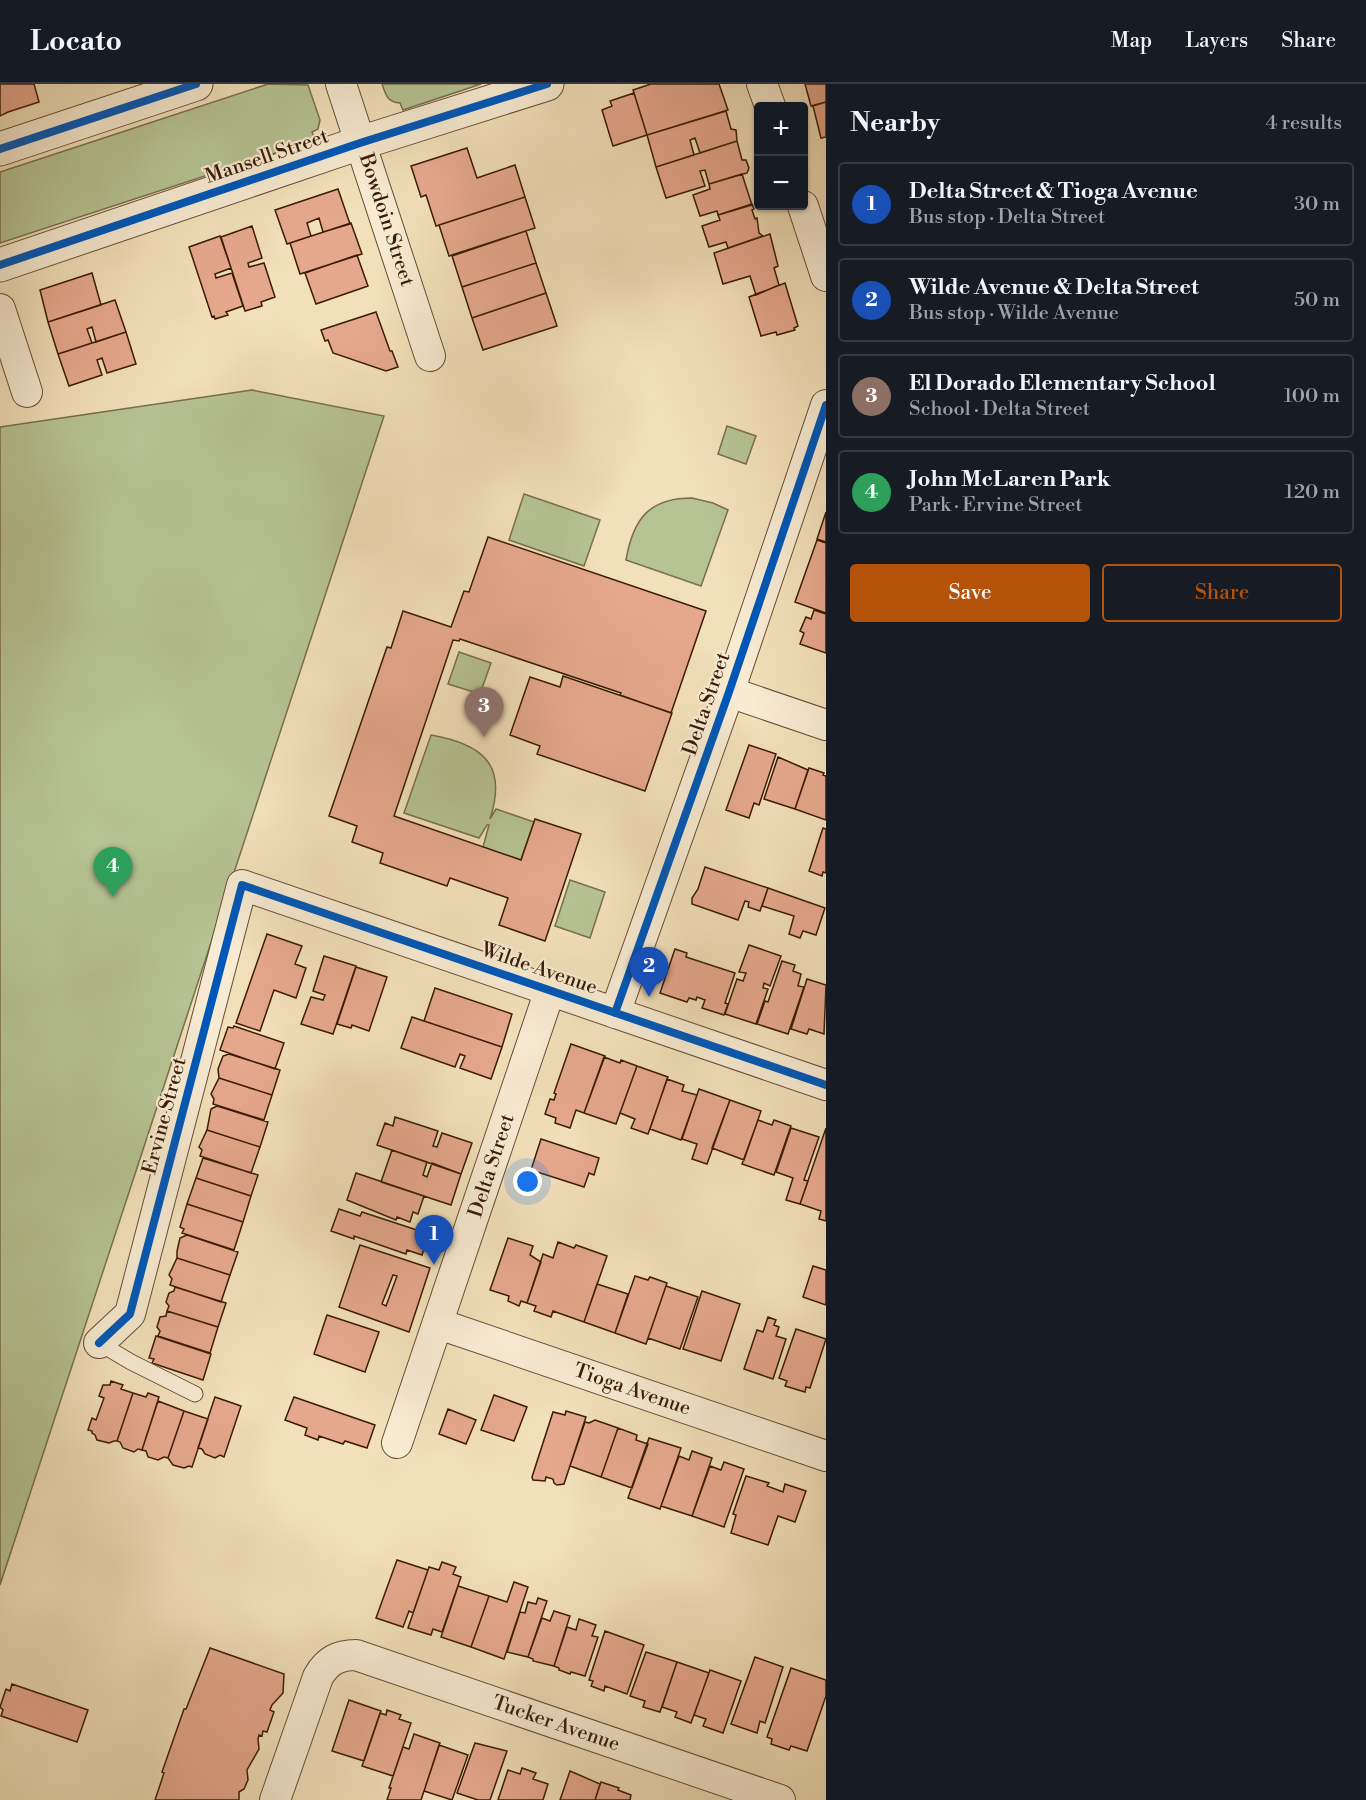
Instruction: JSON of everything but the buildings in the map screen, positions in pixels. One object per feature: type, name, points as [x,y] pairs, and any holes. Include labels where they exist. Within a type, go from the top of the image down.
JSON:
[{"type":"street","points":[[0,149],[196,84]]},
{"type":"street","name":"Bowdoin Street","points":[[341,84],[430,356]]},
{"type":"street","name":"Mansell Street","points":[[0,265],[360,143],[547,84]]},
{"type":"street","points":[[762,84],[769,102]]},
{"type":"street","points":[[803,210],[826,276]]},
{"type":"street","points":[[0,309],[27,392]]},
{"type":"street","name":"Delta Street","points":[[615,1012],[729,692],[826,405]]},
{"type":"street","points":[[729,692],[826,725]]},
{"type":"street","name":"Wilde Avenue","points":[[242,885],[826,1085]]},
{"type":"street","name":"Ervine Street","points":[[99,1343],[130,1314],[242,885]]},
{"type":"street","name":"Delta Street","points":[[397,1443],[550,990]]},
{"type":"street","name":"Tioga Avenue","points":[[439,1324],[826,1456]]},
{"type":"street","name":"Tucker Avenue","points":[[275,1800],[318,1677],[332,1660],[344,1655],[356,1655],[780,1800]]},
{"type":"lane","points":[[99,1343],[195,1394]]},
{"type":"green space","points":[[268,84],[308,85],[320,120],[318,129],[312,132],[315,140],[0,243],[0,172]]},
{"type":"green space","points":[[382,84],[481,84],[403,110],[400,103],[388,97]]},
{"type":"green space","points":[[252,390],[384,416],[0,1585],[0,427]]},
{"type":"green space","points":[[727,426],[756,436],[746,464],[718,454]]},
{"type":"green space","points":[[524,494],[600,520],[584,566],[509,540]]},
{"type":"green space","points":[[692,498],[713,503],[728,510],[701,586],[626,560],[633,533],[646,514],[665,502]]},
{"type":"green space","points":[[459,652],[491,663],[480,694],[448,684]]},
{"type":"green space","points":[[431,735],[464,744],[477,751],[486,760],[493,771],[496,784],[490,819],[496,809],[534,822],[521,860],[483,847],[489,825],[479,838],[404,813]]},
{"type":"green space","points":[[570,880],[605,892],[590,938],[555,926]]},
{"type":"cycle path","points":[[0,149],[196,84]]},
{"type":"cycle path","points":[[0,265],[360,143],[547,84]]},
{"type":"cycle path","points":[[615,1013],[729,692],[826,405]]},
{"type":"cycle path","points":[[99,1343],[130,1314],[242,885],[826,1085]]},
{"type":"place","name":"El Dorado Elementary School","points":[[484,737]]},
{"type":"place","name":"John McLaren Park","points":[[113,897]]},
{"type":"place","name":"Wilde Avenue & Delta Street","points":[[649,997]]},
{"type":"place","name":"Delta Street & Tioga Avenue","points":[[434,1265]]}]
